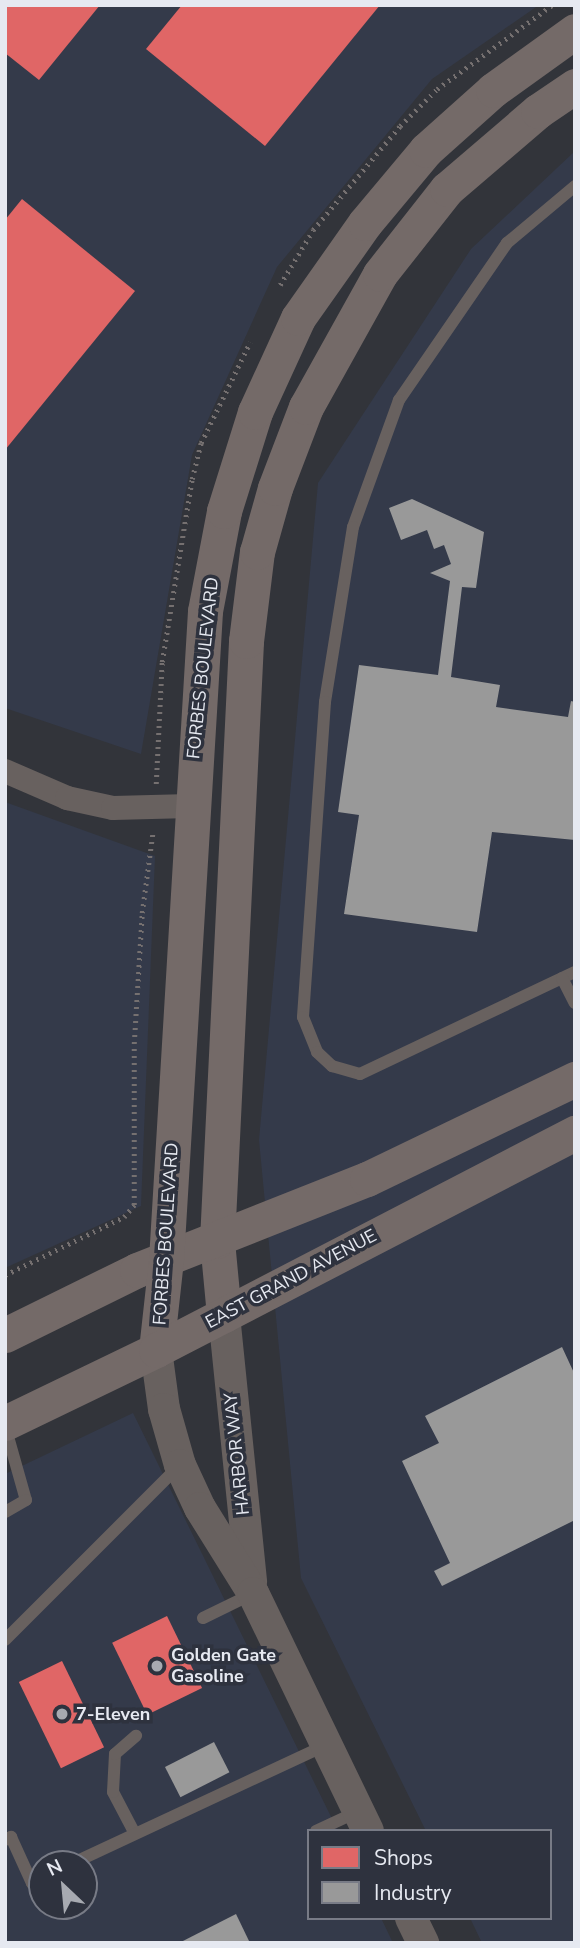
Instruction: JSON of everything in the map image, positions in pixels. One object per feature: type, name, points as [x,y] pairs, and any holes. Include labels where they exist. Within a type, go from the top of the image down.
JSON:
[{"type":"main road","name":"FORBES BOULEVARD","points":[[156,1350],[166,1260],[190,806],[205,611],[224,511],[255,412],[298,318],[365,223],[426,150],[493,90],[575,31]]},
{"type":"main road","points":[[224,1315],[217,1241],[246,641],[257,552],[275,488],[306,407],[380,274],[447,189],[538,111],[575,86]]},
{"type":"main road","points":[[5,1335],[166,1260],[367,1179],[575,1079]]},
{"type":"main road","name":"EAST GRAND AVENUE","points":[[5,1424],[156,1350],[575,1133]]},
{"type":"street","points":[[5,771],[67,798],[113,808],[190,806]]},
{"type":"street","name":"HARBOR WAY","points":[[224,1315],[253,1593]]},
{"type":"street","name":"HARBOR WAY","points":[[156,1350],[164,1409],[180,1465],[200,1508],[253,1593],[363,1821]]},
{"type":"street","points":[[412,1920],[423,1943]]},
{"type":"lane","points":[[575,186],[507,243],[399,400],[352,527],[325,702],[303,1017],[317,1052],[332,1066],[360,1074],[575,972]]},
{"type":"lane","points":[[562,978],[575,1003]]},
{"type":"lane","points":[[5,1424],[26,1500],[5,1512]]},
{"type":"lane","points":[[5,1640],[180,1465]]},
{"type":"lane","points":[[203,1618],[253,1593]]},
{"type":"lane","points":[[134,1832],[113,1792],[115,1754],[136,1736]]},
{"type":"lane","points":[[98,1850],[326,1745]]},
{"type":"lane","points":[[330,1829],[363,1821]]},
{"type":"lane","points":[[5,1840],[11,1838],[28,1874]]},
{"type":"shaded area","points":[[5,5],[539,5],[432,79],[277,267],[192,455],[141,754],[5,708]]},
{"type":"shaded area","points":[[575,151],[575,1943],[482,1943],[471,1920],[552,1920],[552,1829],[425,1829],[301,1578],[259,1140],[318,483],[471,249]]},
{"type":"shaded area","points":[[5,802],[155,856],[141,1206],[5,1268]]},
{"type":"shaded area","points":[[133,1413],[337,1829],[307,1829],[307,1920],[382,1920],[393,1943],[5,1943],[5,1474]]},
{"type":"building: Shops","points":[[5,5],[100,5],[39,80],[5,53]]},
{"type":"building: Shops","points":[[182,5],[380,5],[265,146],[146,49]]},
{"type":"building: Shops","points":[[22,199],[135,291],[5,450],[5,220]]},
{"type":"building: Shops","name":"Golden Gate Gasoline","points":[[167,1616],[202,1688],[147,1715],[112,1643]]},
{"type":"building: Shops","name":"7-Eleven","points":[[62,1661],[104,1747],[61,1768],[19,1682]]},
{"type":"building: Industry","points":[[412,499],[484,532],[476,588],[462,587],[451,677],[500,685],[496,707],[568,717],[571,701],[575,702],[575,840],[492,832],[477,932],[344,914],[359,815],[338,812],[359,665],[438,675],[450,581],[430,573],[451,564],[444,545],[434,549],[427,530],[401,540],[389,508]]},
{"type":"building: Industry","points":[[562,1347],[575,1375],[575,1520],[442,1586],[434,1571],[450,1563],[402,1461],[439,1443],[425,1416]]},
{"type":"building: Industry","points":[[214,1742],[229,1772],[180,1797],[165,1767]]},
{"type":"building: Industry","points":[[236,1914],[250,1943],[179,1943]]},
{"type":"place","name":"Golden Gate Gasoline","points":[[157,1666]]},
{"type":"place","name":"7-Eleven","points":[[62,1714]]}]
